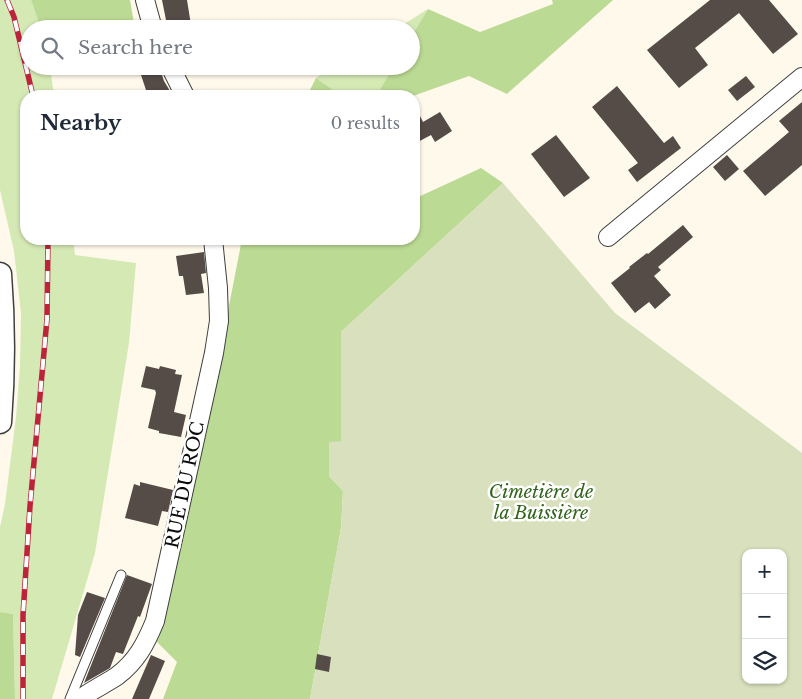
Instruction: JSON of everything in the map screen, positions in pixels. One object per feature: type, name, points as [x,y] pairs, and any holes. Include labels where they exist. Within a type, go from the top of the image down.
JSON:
[{"type":"street","points":[[145,0],[151,20]]},
{"type":"street","points":[[174,75],[182,90]]},
{"type":"street","points":[[608,237],[802,77]]},
{"type":"street","name":"RUE DU ROC","points":[[80,699],[91,690],[117,676],[137,658],[155,621],[216,345],[219,321],[214,245]]},
{"type":"street","points":[[0,274],[4,315],[4,376],[0,422]]},
{"type":"lane","points":[[70,699],[121,575]]},
{"type":"green space","points":[[0,0],[31,0],[38,20],[20,20],[20,75],[51,75],[53,90],[20,90],[20,245],[74,245],[75,255],[136,263],[129,343],[95,553],[52,699],[15,699],[13,614],[0,612],[0,527],[5,504],[16,417],[20,366],[21,313],[14,251],[0,190]]},
{"type":"green space","points":[[31,0],[130,0],[133,20],[38,20]]},
{"type":"green space","points":[[552,0],[613,0],[507,94],[469,76],[420,94],[420,90],[380,90],[389,75],[420,75],[420,22],[428,9],[480,32],[553,4]]},
{"type":"green space","points":[[428,9],[420,22],[420,20],[410,20]]},
{"type":"green space","points":[[321,75],[389,75],[380,90],[333,90],[316,78]]},
{"type":"green space","points":[[316,78],[333,90],[310,90]]},
{"type":"green space","points":[[481,168],[503,183],[341,332],[341,442],[329,443],[329,476],[343,491],[341,528],[310,699],[163,699],[177,662],[155,640],[202,444],[241,245],[420,245],[420,196]]},
{"type":"green space","name":"Cimetière de la Buissière","points":[[503,183],[615,313],[802,453],[802,699],[310,699],[341,528],[343,491],[329,476],[329,442],[341,441],[341,332]]},
{"type":"green space","points":[[0,612],[13,614],[15,699],[0,699]]},
{"type":"building","points":[[162,0],[187,0],[190,20],[166,20]]},
{"type":"building","points":[[710,0],[769,0],[798,34],[773,54],[739,13],[695,48],[708,65],[679,88],[647,50]]},
{"type":"building","points":[[141,75],[162,75],[169,90],[146,90]]},
{"type":"building","points":[[746,76],[755,87],[737,101],[728,90]]},
{"type":"building","points":[[617,86],[664,143],[673,136],[681,148],[637,182],[628,170],[638,163],[592,107]]},
{"type":"building","points":[[802,102],[802,165],[765,196],[743,171],[789,132],[779,121]]},
{"type":"building","points":[[440,112],[452,131],[435,142],[431,135],[420,141],[420,116],[423,122]]},
{"type":"building","points":[[556,135],[590,178],[564,197],[531,154]]},
{"type":"building","points":[[727,155],[739,169],[725,181],[713,167]]},
{"type":"building","points":[[683,225],[693,237],[658,267],[661,270],[654,276],[671,295],[655,309],[649,302],[635,313],[611,283]]},
{"type":"building","points":[[204,252],[206,273],[201,274],[204,293],[186,295],[183,276],[179,276],[176,256]]},
{"type":"building","points":[[146,366],[159,369],[160,366],[176,370],[175,374],[182,375],[174,412],[186,415],[181,437],[159,433],[159,431],[148,428],[156,393],[155,390],[141,387]]},
{"type":"building","points":[[140,482],[173,490],[168,512],[162,511],[158,526],[125,518],[134,484],[140,486]]},
{"type":"building","points":[[127,575],[152,584],[140,617],[138,616],[123,654],[116,652],[110,668],[84,683]]},
{"type":"building","points":[[87,592],[105,598],[80,657],[75,655],[78,615]]},
{"type":"building","points":[[317,654],[331,657],[329,672],[315,669]]},
{"type":"building","points":[[151,655],[165,661],[149,699],[132,699]]},
{"type":"railway","points":[[7,0],[14,17],[20,42]]},
{"type":"railway","points":[[28,75],[32,90]]},
{"type":"railway","points":[[23,699],[23,615],[30,506],[47,319],[48,245]]}]
